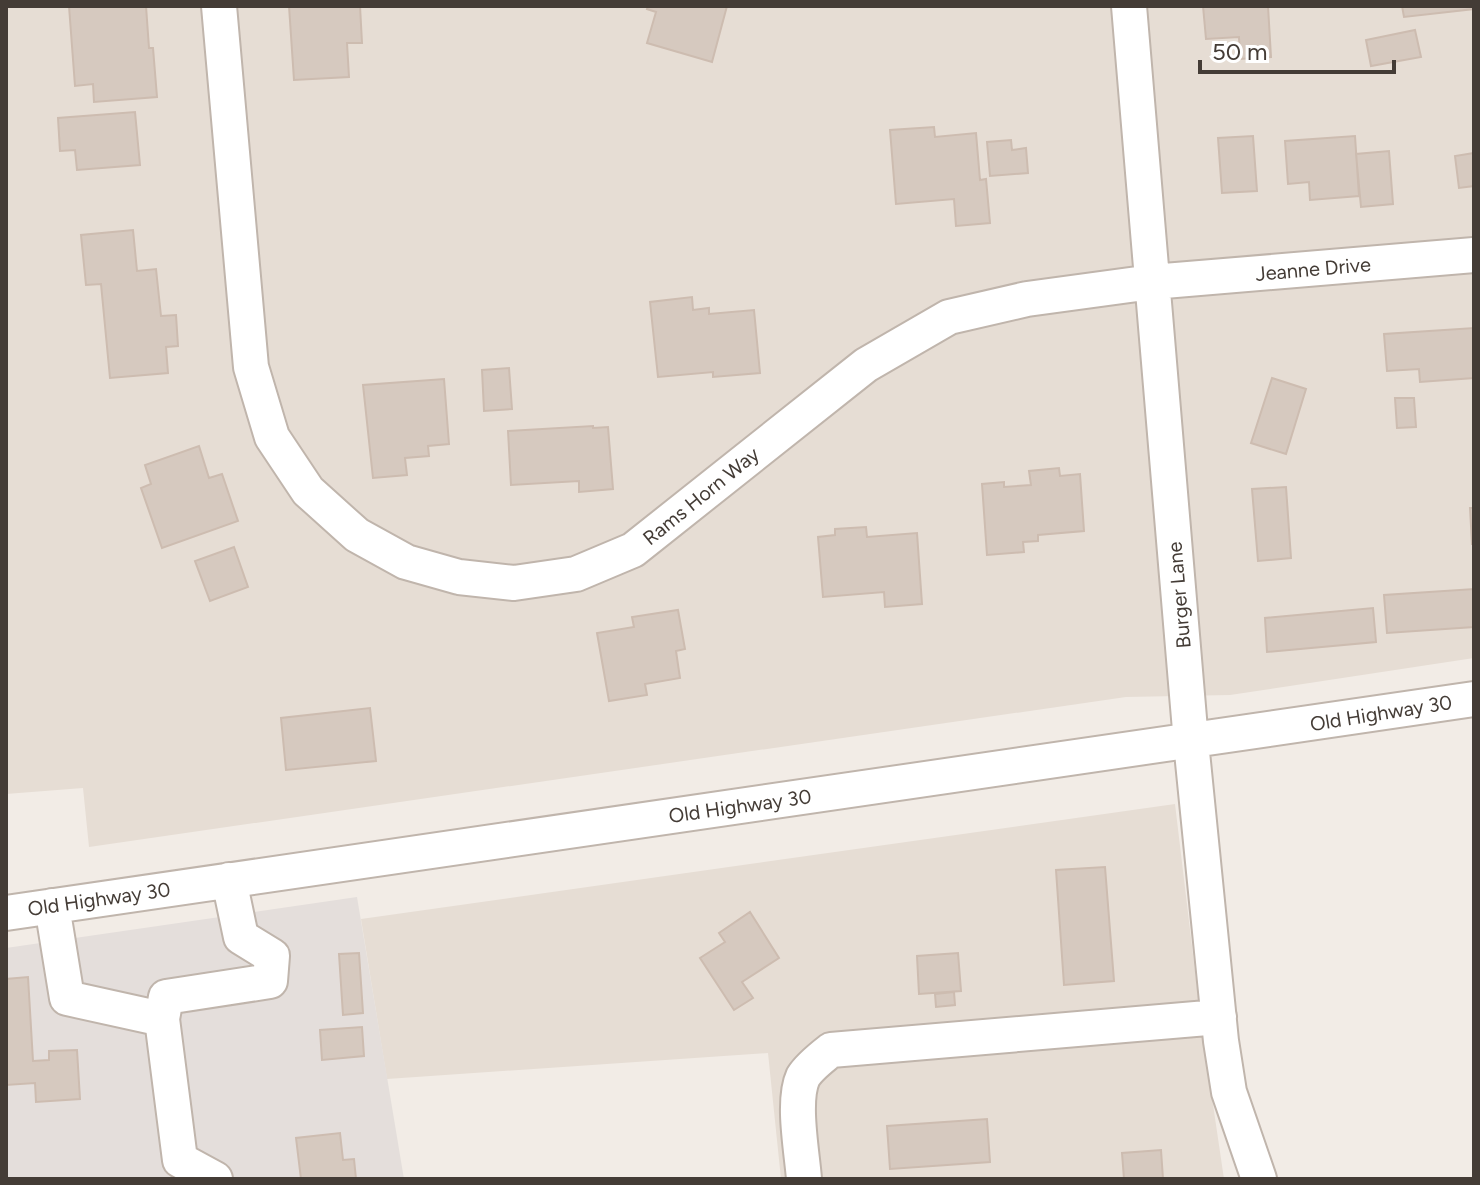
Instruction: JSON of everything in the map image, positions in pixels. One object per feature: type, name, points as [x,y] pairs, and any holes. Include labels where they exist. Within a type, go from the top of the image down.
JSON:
[{"type":"street","name":"Rams Horn Way","points":[[219,6],[251,367],[272,437],[308,491],[357,535],[419,566],[459,577],[514,583],[576,574],[633,550],[866,365],[949,317],[1027,299],[1152,282]]},
{"type":"street","name":"Burger Lane","points":[[1129,6],[1191,742],[1219,1017],[1229,1092],[1259,1179]]},
{"type":"street","name":"Jeanne Drive","points":[[1152,282],[1474,255]]},
{"type":"street","name":"Old Highway 30","points":[[6,913],[1474,699]]},
{"type":"street","points":[[215,1179],[180,1160],[162,1019],[166,997],[270,981],[272,956],[241,937],[229,880]]},
{"type":"street","points":[[52,906],[67,998],[162,1019]]},
{"type":"street","points":[[804,1179],[799,1110],[801,1087],[804,1075],[831,1050],[1219,1017]]},
{"type":"shaded area","points":[[6,6],[1474,6],[1474,658],[1230,695],[1126,697],[89,847],[83,788],[6,794]]},
{"type":"shaded area","points":[[1175,804],[1202,1030],[1224,1179],[781,1179],[768,1053],[387,1079],[361,919]]},
{"type":"shaded area","points":[[357,897],[404,1179],[6,1179],[6,948]]},
{"type":"building","points":[[69,6],[146,6],[157,97],[94,102],[93,84],[75,86]]},
{"type":"building","points":[[289,6],[360,6],[362,43],[347,43],[349,77],[294,80]]},
{"type":"building","points":[[648,6],[727,6],[712,62],[647,43],[656,12],[647,9]]},
{"type":"building","points":[[1203,6],[1268,6],[1271,57],[1240,59],[1239,37],[1206,39]]},
{"type":"building","points":[[1402,6],[1474,6],[1474,9],[1404,17]]},
{"type":"building","points":[[1415,30],[1421,57],[1371,66],[1366,40]]},
{"type":"building","points":[[135,112],[140,165],[77,170],[75,150],[60,151],[58,118]]},
{"type":"building","points":[[934,127],[935,137],[976,133],[980,180],[986,179],[990,223],[956,226],[954,199],[896,204],[890,130]]},
{"type":"building","points":[[1253,136],[1257,191],[1222,193],[1218,138]]},
{"type":"building","points":[[1355,136],[1359,196],[1310,200],[1309,182],[1288,184],[1285,141]]},
{"type":"building","points":[[1011,140],[1012,150],[1026,148],[1028,173],[990,176],[987,142]]},
{"type":"building","points":[[1389,151],[1393,204],[1361,207],[1356,154]]},
{"type":"building","points":[[1474,153],[1474,186],[1459,188],[1455,156]]},
{"type":"building","points":[[133,230],[137,271],[156,269],[161,316],[176,315],[178,346],[166,347],[168,373],[110,378],[101,284],[86,285],[81,235]]},
{"type":"building","points":[[692,297],[693,310],[709,308],[709,314],[754,310],[760,373],[713,377],[713,372],[658,377],[650,302]]},
{"type":"building","points":[[1474,328],[1474,378],[1420,382],[1419,369],[1387,371],[1384,334]]},
{"type":"building","points":[[509,368],[512,409],[484,411],[482,370]]},
{"type":"building","points":[[1272,378],[1306,389],[1286,454],[1251,443]]},
{"type":"building","points":[[444,379],[449,444],[428,446],[429,456],[405,458],[407,475],[373,478],[363,385]]},
{"type":"building","points":[[1395,398],[1414,398],[1416,427],[1397,428]]},
{"type":"building","points":[[608,427],[613,489],[579,492],[579,481],[511,485],[508,431]]},
{"type":"building","points":[[199,446],[209,478],[222,474],[238,521],[162,548],[141,488],[151,484],[145,465]]},
{"type":"building","points":[[1059,468],[1060,476],[1080,474],[1084,531],[1038,535],[1038,541],[1023,542],[1024,552],[987,555],[982,484],[1004,482],[1004,487],[1031,485],[1029,471]]},
{"type":"building","points":[[1286,487],[1291,558],[1258,561],[1252,489]]},
{"type":"building","points":[[1470,508],[1474,508],[1474,544],[1472,544]]},
{"type":"building","points":[[866,527],[867,537],[917,533],[922,604],[885,607],[884,592],[823,597],[818,537],[835,535],[835,529]]},
{"type":"building","points":[[234,547],[248,587],[210,601],[195,561]]},
{"type":"building","points":[[1474,589],[1474,627],[1387,633],[1384,595]]},
{"type":"building","points":[[1373,608],[1376,642],[1267,652],[1265,618]]},
{"type":"building","points":[[678,610],[685,649],[676,651],[680,678],[645,684],[647,695],[609,701],[597,633],[634,627],[632,617]]},
{"type":"building","points":[[370,708],[376,761],[286,770],[281,718]]},
{"type":"building","points":[[1105,867],[1114,981],[1064,985],[1056,870]]},
{"type":"building","points":[[750,912],[779,958],[742,982],[753,998],[734,1010],[700,958],[725,942],[719,933]]},
{"type":"building","points":[[359,953],[363,1013],[343,1015],[339,954]]},
{"type":"building","points":[[958,953],[961,991],[919,994],[917,956]]},
{"type":"building","points":[[28,977],[33,1061],[49,1060],[49,1051],[77,1050],[80,1099],[36,1102],[35,1083],[6,1085],[6,979]]},
{"type":"building","points":[[954,992],[955,1005],[936,1007],[935,994]]},
{"type":"building","points":[[362,1027],[364,1056],[322,1060],[320,1030]]},
{"type":"building","points":[[987,1119],[990,1162],[890,1169],[887,1126]]},
{"type":"building","points":[[340,1133],[343,1160],[354,1159],[356,1179],[301,1179],[296,1138]]},
{"type":"building","points":[[1161,1150],[1163,1179],[1124,1179],[1122,1153]]}]
